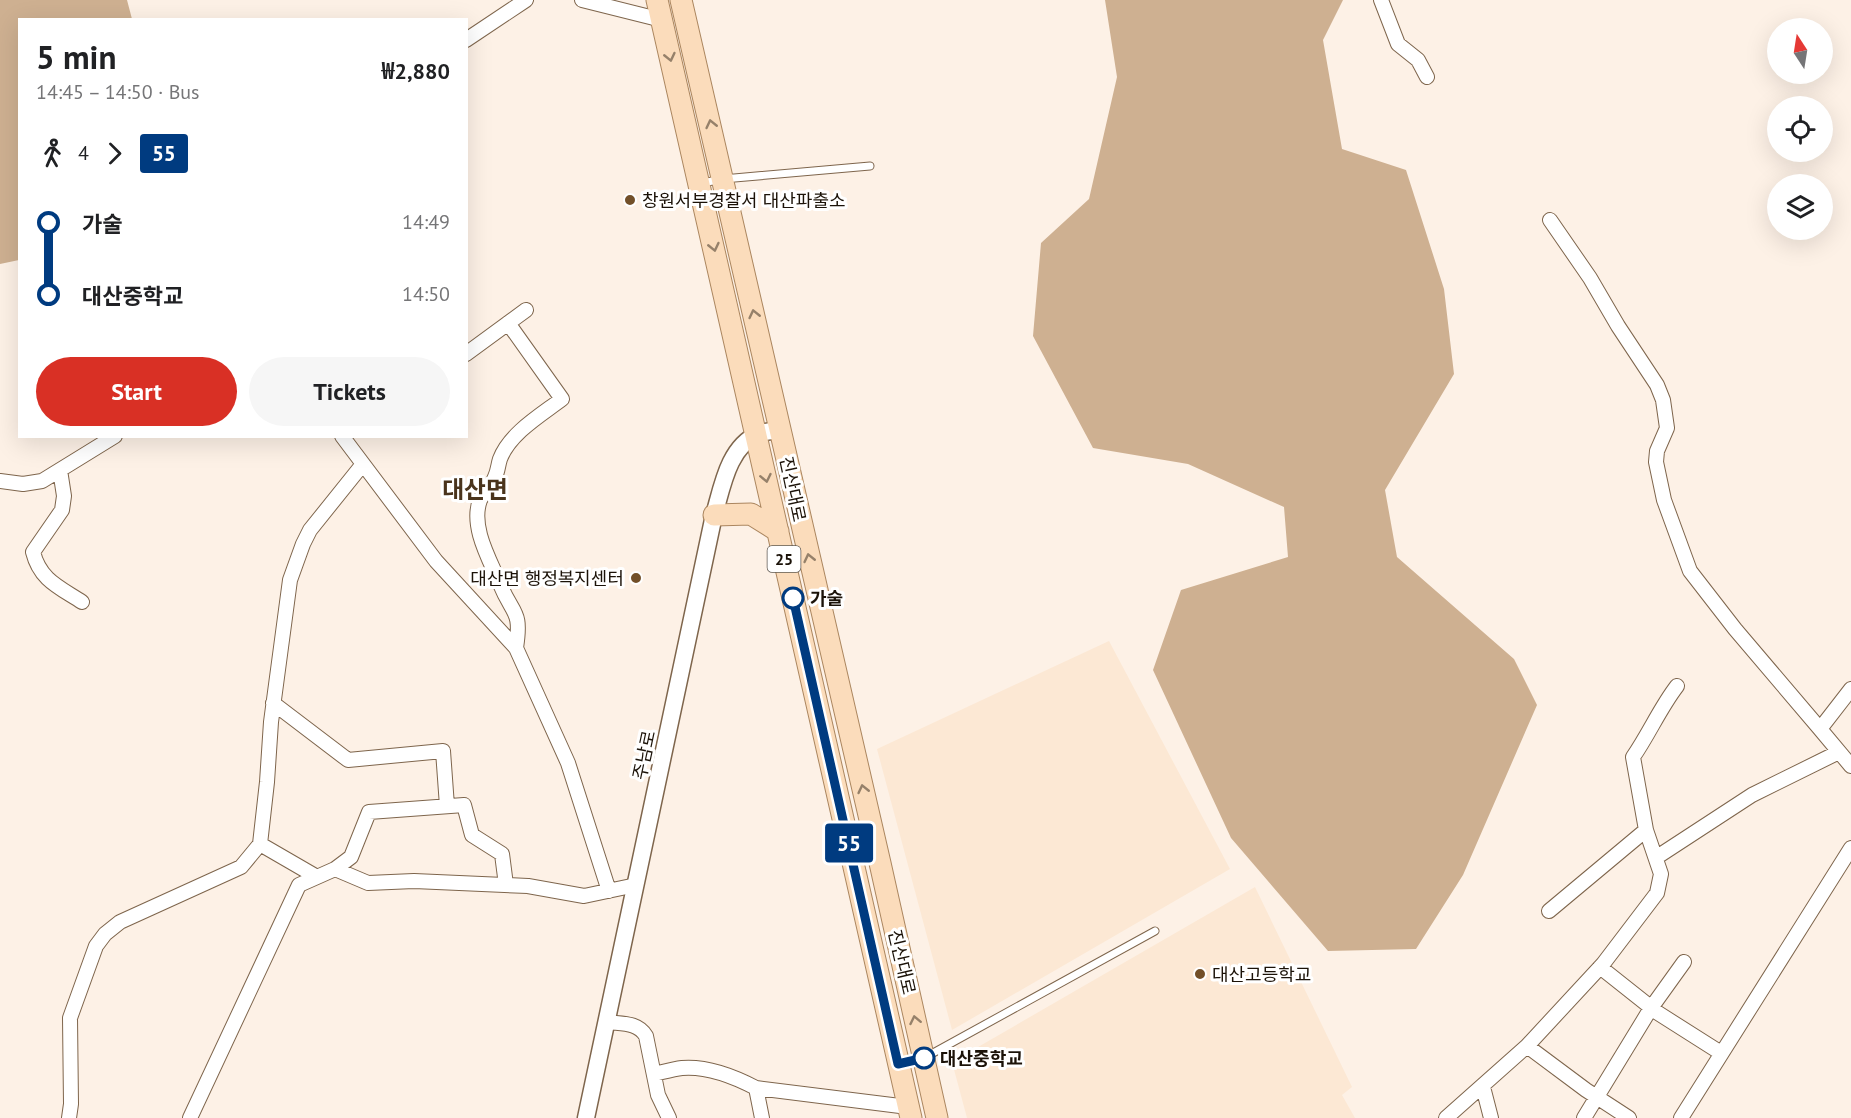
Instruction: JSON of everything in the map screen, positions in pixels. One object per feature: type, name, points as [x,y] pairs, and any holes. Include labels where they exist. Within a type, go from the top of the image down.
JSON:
[{"type":"main road","name":"진산대로","points":[[681,0],[937,1118]]},
{"type":"main road","name":"진산대로","points":[[659,10],[825,730],[910,1113]]},
{"type":"main road","points":[[714,515],[751,514],[778,531]]},
{"type":"street","points":[[468,39],[526,0]]},
{"type":"street","points":[[582,0],[659,10]]},
{"type":"street","points":[[1381,0],[1398,44],[1418,60],[1427,77]]},
{"type":"street","points":[[1550,220],[1590,278],[1657,385],[1663,400],[1667,428],[1657,451],[1656,462],[1664,500],[1690,572],[1851,766]]},
{"type":"street","points":[[468,353],[526,310]]},
{"type":"street","points":[[508,323],[562,399],[517,434],[506,448],[494,480],[480,501],[478,518],[481,537],[502,589],[518,616],[516,648]]},
{"type":"street","points":[[757,434],[781,429]]},
{"type":"street","name":"주남로","points":[[586,1118],[714,515],[734,458],[742,446],[757,434]]},
{"type":"street","points":[[0,481],[23,484],[42,481],[112,438]]},
{"type":"street","points":[[344,438],[436,561],[516,648],[568,763],[609,891]]},
{"type":"street","points":[[69,1118],[71,1104],[70,1018],[96,946],[105,933],[120,922],[241,867],[260,844],[273,703],[290,580],[310,530],[363,464]]},
{"type":"street","points":[[60,470],[64,496],[62,510],[39,540],[33,552],[36,566],[45,577],[82,602]]},
{"type":"street","points":[[1446,1118],[1527,1046],[1600,967],[1657,893],[1661,874],[1646,830],[1633,757],[1651,730],[1661,708],[1677,686]]},
{"type":"street","points":[[1820,729],[1851,689]]},
{"type":"street","points":[[273,703],[348,760],[443,751],[447,806]]},
{"type":"street","points":[[1657,857],[1752,795],[1839,752]]},
{"type":"street","points":[[190,1118],[299,885],[335,869],[351,857],[369,812],[464,805],[472,835],[502,854],[506,885]]},
{"type":"street","points":[[1549,911],[1646,830]]},
{"type":"street","points":[[260,844],[317,877]]},
{"type":"street","points":[[1682,1118],[1851,848]]},
{"type":"street","points":[[335,869],[368,883],[414,881],[528,886],[584,896],[636,885]]},
{"type":"street","points":[[1584,1118],[1651,1008],[1684,962]]},
{"type":"street","points":[[1600,967],[1651,1008],[1721,1053]]},
{"type":"street","points":[[607,1022],[632,1024],[642,1030],[646,1036],[661,1105],[669,1118]]},
{"type":"street","points":[[1527,1046],[1596,1097],[1629,1118]]},
{"type":"street","points":[[654,1074],[684,1068],[706,1071],[741,1080],[756,1088],[910,1113]]},
{"type":"street","points":[[1483,1087],[1491,1118]]},
{"type":"street","points":[[756,1088],[762,1118]]},
{"type":"lane","points":[[700,184],[723,179],[870,166]]},
{"type":"lane","points":[[898,1064],[924,1058],[1155,931]]},
{"type":"shaded area","points":[[0,0],[127,0],[132,18],[18,18],[18,260],[0,264]]},
{"type":"shaded area","points":[[1105,0],[1343,0],[1323,40],[1342,149],[1406,170],[1444,289],[1454,374],[1385,490],[1397,557],[1514,659],[1537,705],[1463,875],[1416,949],[1328,951],[1231,838],[1153,670],[1181,590],[1288,557],[1284,507],[1188,464],[1093,448],[1033,336],[1041,243],[1089,199],[1117,77]]},
{"type":"shaded area","name":"대산중학교","points":[[1109,641],[1230,869],[952,1030],[877,749]]},
{"type":"shaded area","name":"대산고등학교","points":[[1255,887],[1352,1087],[1342,1095],[1355,1118],[967,1118],[952,1062]]},
{"type":"bus line","name":"55","points":[[793,598],[825,730],[898,1064],[924,1058]]},
{"type":"place","name":"창원서부경찰서 대산파출소","points":[[630,200]]},
{"type":"place","name":"대산면 행정복지센터","points":[[636,578]]},
{"type":"place","name":"가술","points":[[793,598]]},
{"type":"place","name":"대산고등학교","points":[[1200,974]]},
{"type":"place","name":"대산중학교","points":[[924,1058]]},
{"type":"district","name":"대산면","points":[[475,489]]}]
